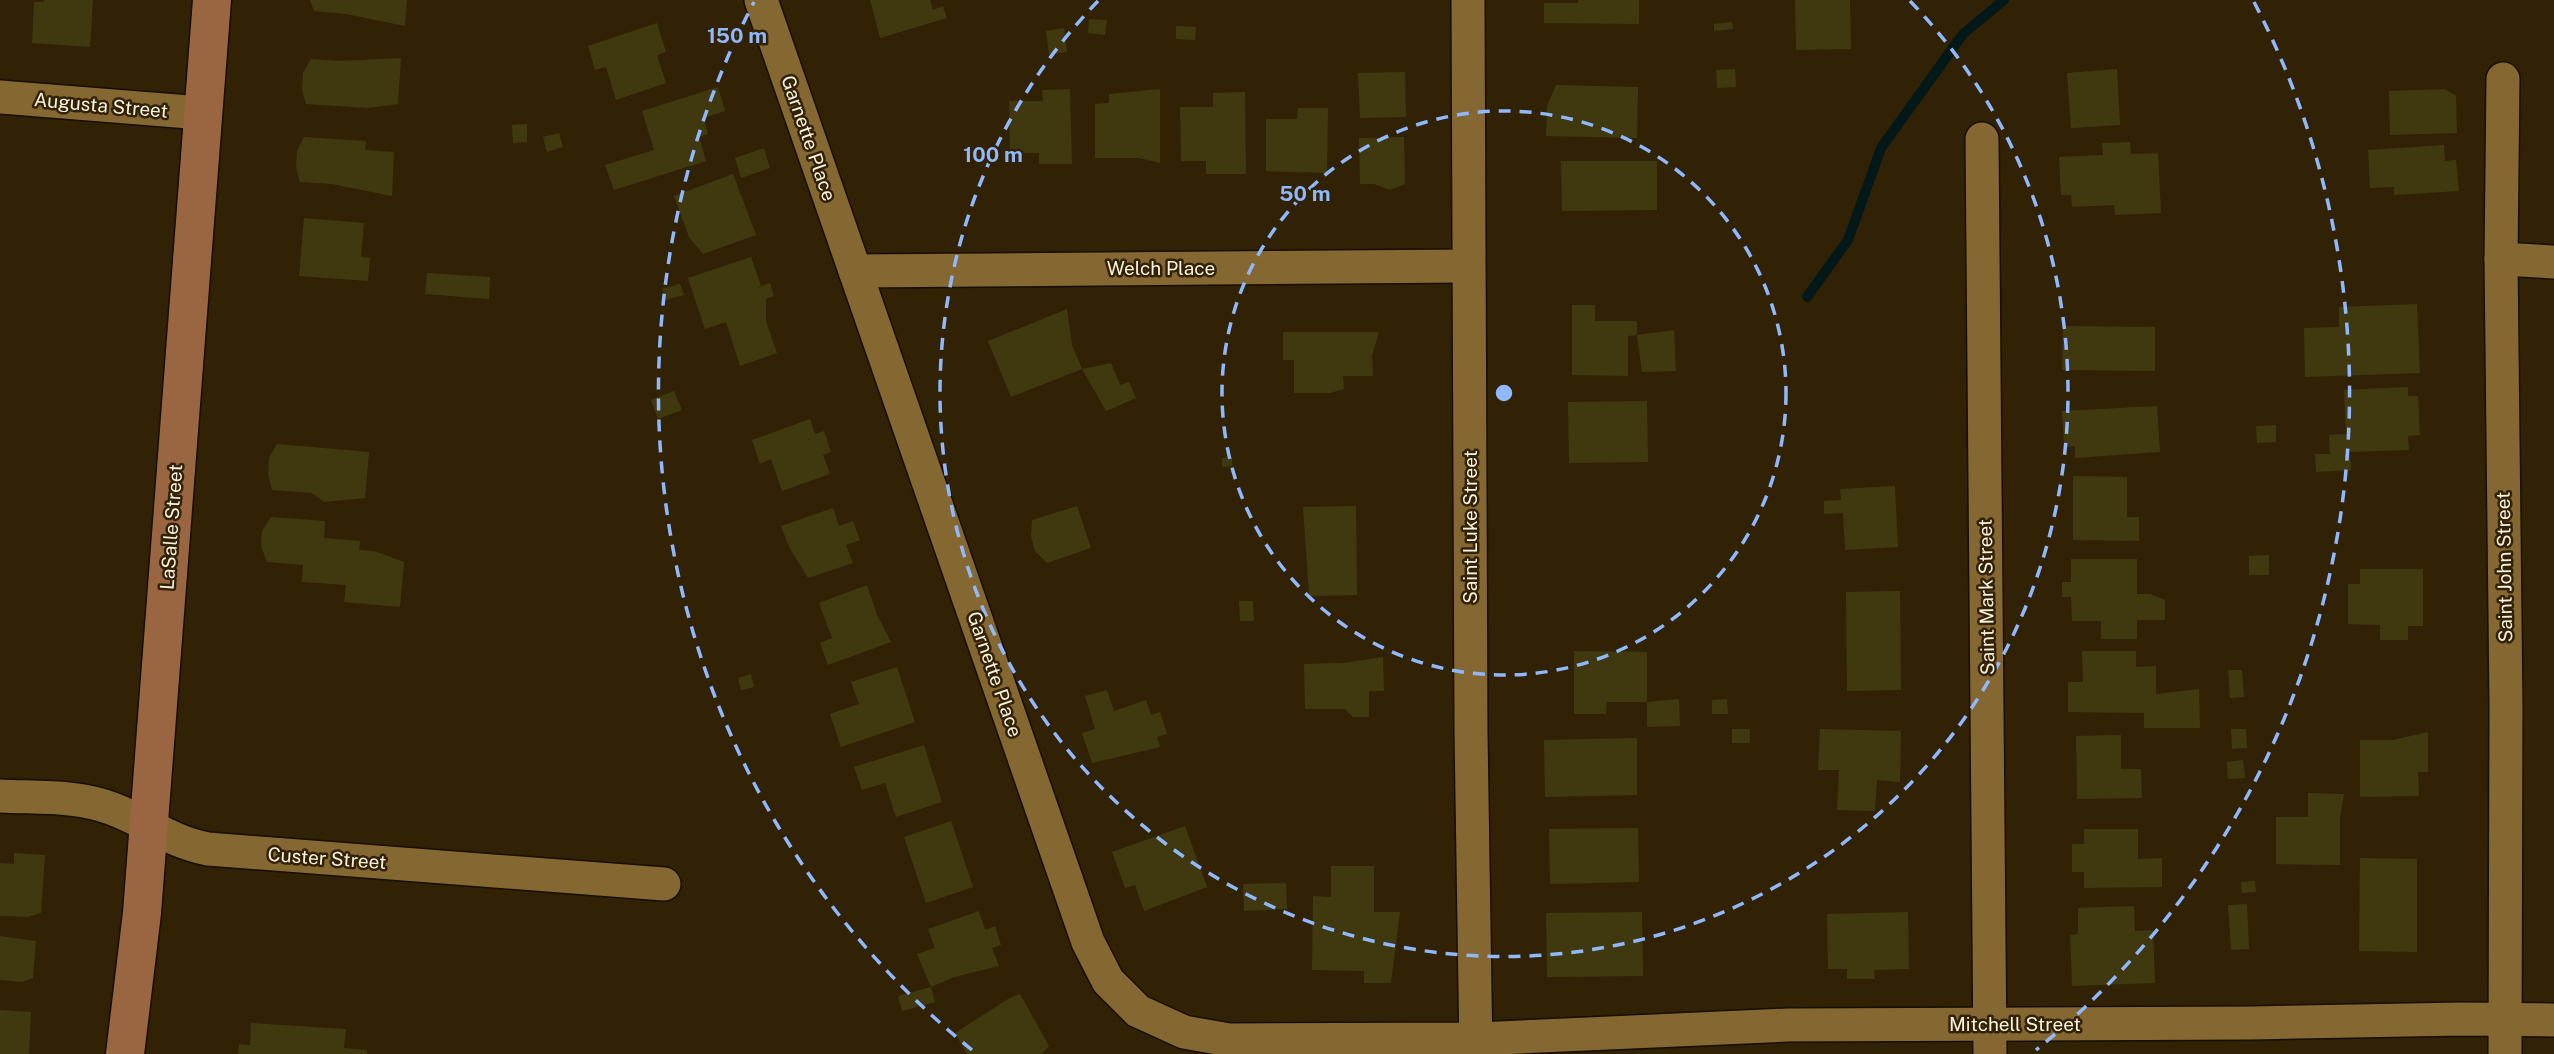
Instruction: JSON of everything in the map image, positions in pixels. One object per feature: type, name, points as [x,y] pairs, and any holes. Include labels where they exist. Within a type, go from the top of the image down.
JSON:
[{"type":"street","name":"LaSalle Street","points":[[125,1054],[142,913],[212,0]]},
{"type":"street","name":"Garnette Place","points":[[761,0],[1084,930],[1108,981],[1138,1012],[1184,1032],[1229,1040],[1476,1046]]},
{"type":"street","name":"Saint Luke Street","points":[[1468,0],[1476,1046]]},
{"type":"street","name":"Saint John Street","points":[[2503,79],[2501,259],[2505,1054]]},
{"type":"street","name":"Augusta Street","points":[[0,97],[202,113]]},
{"type":"street","name":"Saint Mark Street","points":[[1982,139],[1990,1039]]},
{"type":"street","points":[[2501,259],[2554,262]]},
{"type":"street","name":"Welch Place","points":[[855,271],[1468,266]]},
{"type":"street","name":"Custer Street","points":[[0,796],[89,801],[114,810],[186,845],[208,849],[663,884]]},
{"type":"street","name":"Mitchell Street","points":[[1476,1046],[1788,1025],[1990,1039],[2554,1020]]},
{"type":"building","points":[[93,0],[90,47],[32,43],[34,2]]},
{"type":"building","points":[[310,0],[407,0],[405,26],[346,14],[314,11]]},
{"type":"building","points":[[870,0],[930,0],[933,10],[943,6],[947,18],[880,38]]},
{"type":"building","points":[[1578,0],[1639,0],[1639,24],[1544,23],[1544,3],[1578,3]]},
{"type":"building","points":[[1795,0],[1850,0],[1851,49],[1796,50]]},
{"type":"building","points":[[1089,19],[1107,20],[1105,35],[1088,33]]},
{"type":"building","points":[[1732,22],[1733,29],[1714,31],[1714,24]]},
{"type":"building","points":[[657,23],[666,52],[657,55],[666,83],[616,100],[606,67],[595,70],[588,46]]},
{"type":"building","points":[[1176,26],[1196,27],[1195,40],[1176,39]]},
{"type":"building","points":[[1064,28],[1067,52],[1049,54],[1046,31]]},
{"type":"building","points":[[401,58],[398,104],[368,108],[306,104],[302,89],[303,73],[311,59],[341,61]]},
{"type":"building","points":[[1735,69],[1736,87],[1717,88],[1716,70]]},
{"type":"building","points":[[2117,69],[2120,125],[2071,128],[2067,73]]},
{"type":"building","points":[[1405,72],[1406,117],[1360,118],[1358,73]]},
{"type":"building","points":[[1556,85],[1638,87],[1637,138],[1546,136],[1547,106]]},
{"type":"building","points":[[718,87],[725,111],[703,118],[708,134],[699,137],[706,161],[614,190],[605,165],[654,150],[642,111]]},
{"type":"building","points":[[1070,89],[1072,164],[1039,164],[1039,153],[1010,153],[1009,101],[1043,101],[1042,90]]},
{"type":"building","points":[[1160,89],[1160,163],[1139,158],[1095,158],[1095,104],[1109,103],[1109,94]]},
{"type":"building","points":[[2445,89],[2456,96],[2457,133],[2390,135],[2389,91]]},
{"type":"building","points":[[1245,92],[1246,174],[1206,174],[1206,161],[1181,161],[1180,107],[1213,107],[1213,93]]},
{"type":"building","points":[[1298,108],[1328,108],[1327,173],[1266,171],[1266,119],[1297,119]]},
{"type":"building","points":[[527,124],[527,142],[513,143],[512,125]]},
{"type":"building","points":[[559,133],[563,147],[547,152],[543,137]]},
{"type":"building","points":[[304,137],[366,141],[365,150],[394,152],[392,196],[332,184],[300,182],[296,167],[297,151]]},
{"type":"building","points":[[1404,137],[1405,184],[1390,190],[1374,184],[1360,184],[1359,138]]},
{"type":"building","points":[[2130,142],[2131,154],[2158,153],[2161,213],[2115,215],[2114,205],[2072,207],[2071,195],[2061,195],[2059,157],[2103,155],[2102,143]]},
{"type":"building","points":[[2444,145],[2445,161],[2456,160],[2459,191],[2394,195],[2394,187],[2370,188],[2368,150]]},
{"type":"building","points":[[764,148],[770,168],[741,178],[735,158]]},
{"type":"building","points":[[1561,161],[1657,161],[1657,210],[1562,211]]},
{"type":"building","points":[[733,174],[756,235],[703,254],[689,237],[674,196]]},
{"type":"building","points":[[304,218],[364,223],[361,257],[370,258],[368,281],[299,276]]},
{"type":"building","points":[[751,257],[761,286],[770,283],[774,296],[766,299],[766,321],[777,353],[740,366],[726,322],[705,329],[688,278]]},
{"type":"building","points":[[427,273],[490,277],[489,299],[425,294]]},
{"type":"building","points":[[680,284],[684,295],[666,300],[662,289]]},
{"type":"building","points":[[2417,304],[2420,373],[2305,377],[2304,328],[2339,327],[2339,307]]},
{"type":"building","points":[[1572,305],[1595,305],[1595,321],[1637,321],[1637,335],[1628,336],[1628,376],[1572,375]]},
{"type":"building","points":[[1067,309],[1072,345],[1082,369],[1011,397],[988,341]]},
{"type":"building","points":[[2063,326],[2155,327],[2155,371],[2062,370]]},
{"type":"building","points":[[1674,330],[1676,371],[1642,372],[1637,335]]},
{"type":"building","points":[[1283,332],[1379,332],[1372,356],[1373,376],[1343,376],[1344,389],[1330,393],[1294,393],[1294,360],[1283,360]]},
{"type":"building","points":[[1111,363],[1120,385],[1129,382],[1136,398],[1106,411],[1082,369]]},
{"type":"building","points":[[2408,387],[2408,396],[2418,396],[2420,435],[2408,436],[2409,450],[2350,452],[2351,470],[2316,472],[2315,454],[2330,454],[2329,435],[2346,434],[2344,390]]},
{"type":"building","points":[[674,391],[682,410],[658,419],[651,400]]},
{"type":"building","points":[[1647,401],[1648,462],[1569,463],[1568,402]]},
{"type":"building","points":[[2157,406],[2160,452],[2075,458],[2075,446],[2064,447],[2062,411]]},
{"type":"building","points":[[810,419],[815,434],[824,431],[831,452],[823,455],[830,474],[782,491],[771,459],[760,464],[752,440]]},
{"type":"building","points":[[2276,425],[2276,442],[2257,443],[2256,426]]},
{"type":"building","points":[[277,444],[369,452],[365,498],[324,502],[312,493],[272,490],[268,474],[269,458]]},
{"type":"building","points":[[1232,457],[1232,466],[1222,467],[1222,458]]},
{"type":"building","points":[[2073,476],[2127,477],[2127,517],[2139,517],[2139,541],[2073,540]]},
{"type":"building","points":[[1895,486],[1898,547],[1845,550],[1843,513],[1824,514],[1824,501],[1841,500],[1840,489]]},
{"type":"building","points":[[1077,506],[1091,548],[1047,563],[1035,551],[1031,536],[1032,520]]},
{"type":"building","points":[[1356,506],[1357,595],[1309,596],[1303,507]]},
{"type":"building","points":[[833,508],[839,526],[853,521],[860,540],[846,545],[853,563],[808,578],[789,547],[781,526]]},
{"type":"building","points":[[271,517],[325,521],[324,538],[360,541],[359,550],[374,551],[404,562],[400,607],[344,602],[346,585],[302,582],[303,565],[267,562],[261,546],[262,531]]},
{"type":"building","points":[[2269,555],[2269,575],[2249,575],[2249,556]]},
{"type":"building","points":[[2071,559],[2137,559],[2137,594],[2150,594],[2165,600],[2165,620],[2137,620],[2137,639],[2101,639],[2101,621],[2072,621],[2071,597],[2062,597],[2062,582],[2071,582]]},
{"type":"building","points":[[2360,569],[2423,569],[2423,626],[2408,626],[2408,640],[2380,640],[2380,625],[2348,624],[2348,584],[2360,584]]},
{"type":"building","points":[[867,585],[877,615],[891,642],[828,665],[820,643],[832,638],[819,603]]},
{"type":"building","points":[[1900,591],[1901,690],[1847,691],[1846,592]]},
{"type":"building","points":[[1239,601],[1253,601],[1254,621],[1240,621]]},
{"type":"building","points":[[1574,651],[1647,652],[1647,702],[1607,702],[1606,714],[1574,714]]},
{"type":"building","points":[[2082,651],[2136,651],[2136,667],[2156,666],[2156,694],[2199,689],[2200,728],[2144,728],[2144,713],[2068,712],[2068,682],[2083,682]]},
{"type":"building","points":[[1383,657],[1384,691],[1369,691],[1369,717],[1353,717],[1345,709],[1305,709],[1304,664],[1343,663]]},
{"type":"building","points":[[897,667],[915,722],[841,747],[830,714],[859,704],[851,682]]},
{"type":"building","points":[[2228,670],[2242,670],[2244,697],[2230,698]]},
{"type":"building","points":[[751,674],[754,687],[741,690],[738,678]]},
{"type":"building","points":[[1107,690],[1114,711],[1146,700],[1151,715],[1160,712],[1167,734],[1157,737],[1160,747],[1092,763],[1082,733],[1095,729],[1085,696]]},
{"type":"building","points":[[1679,699],[1680,726],[1647,727],[1647,702]]},
{"type":"building","points":[[1727,699],[1728,714],[1712,714],[1712,700]]},
{"type":"building","points":[[1732,729],[1750,729],[1750,743],[1732,743]]},
{"type":"building","points":[[1820,729],[1901,731],[1900,782],[1877,780],[1875,811],[1837,810],[1839,770],[1818,770]]},
{"type":"building","points":[[2231,729],[2246,729],[2247,748],[2232,749]]},
{"type":"building","points":[[2428,732],[2428,772],[2418,772],[2419,796],[2360,797],[2360,740],[2393,740]]},
{"type":"building","points":[[2121,735],[2121,769],[2141,769],[2142,798],[2077,799],[2076,736]]},
{"type":"building","points":[[1637,738],[1637,795],[1545,797],[1544,740]]},
{"type":"building","points":[[924,745],[942,802],[896,817],[885,783],[862,790],[854,767]]},
{"type":"building","points":[[2243,760],[2245,778],[2228,779],[2227,762]]},
{"type":"building","points":[[2308,793],[2344,794],[2340,817],[2340,865],[2276,864],[2276,817],[2308,817]]},
{"type":"building","points":[[951,821],[973,887],[926,903],[904,837]]},
{"type":"building","points":[[1185,826],[1207,887],[1144,911],[1135,885],[1125,888],[1112,852]]},
{"type":"building","points":[[1638,828],[1639,882],[1550,884],[1549,829]]},
{"type":"building","points":[[2084,829],[2138,829],[2138,859],[2162,858],[2162,887],[2084,888],[2084,872],[2072,872],[2072,844],[2084,844]]},
{"type":"building","points":[[14,853],[45,855],[41,913],[28,917],[0,916],[0,863],[14,864]]},
{"type":"building","points":[[2360,858],[2417,859],[2417,952],[2359,951]]},
{"type":"building","points":[[1331,866],[1374,866],[1374,912],[1400,912],[1391,983],[1364,983],[1364,971],[1312,970],[1313,896],[1331,897]]},
{"type":"building","points":[[2255,881],[2256,892],[2242,893],[2241,882]]},
{"type":"building","points":[[1286,883],[1287,909],[1244,911],[1243,884]]},
{"type":"building","points":[[2247,904],[2249,949],[2231,950],[2228,905]]},
{"type":"building","points":[[2134,906],[2135,931],[2153,930],[2155,983],[2072,986],[2070,935],[2078,934],[2078,908]]},
{"type":"building","points":[[979,911],[985,930],[995,926],[1001,945],[992,948],[999,966],[954,977],[931,987],[917,954],[935,948],[928,929]]},
{"type":"building","points":[[1642,912],[1643,976],[1547,977],[1546,913]]},
{"type":"building","points":[[1908,912],[1909,969],[1874,970],[1875,979],[1847,979],[1847,969],[1828,969],[1827,914]]},
{"type":"building","points":[[0,936],[36,941],[33,978],[22,982],[0,980]]},
{"type":"building","points":[[931,987],[935,1002],[902,1011],[898,996]]},
{"type":"building","points":[[1020,994],[1049,1046],[1042,1054],[967,1054],[955,1033]]},
{"type":"building","points":[[0,1010],[31,1012],[29,1054],[0,1054]]},
{"type":"building","points":[[251,1023],[346,1029],[344,1048],[367,1050],[367,1054],[238,1054],[239,1044],[250,1045]]},
{"type":"waterway","points":[[1807,297],[1848,240],[1881,148],[1963,34],[2004,0]]}]
